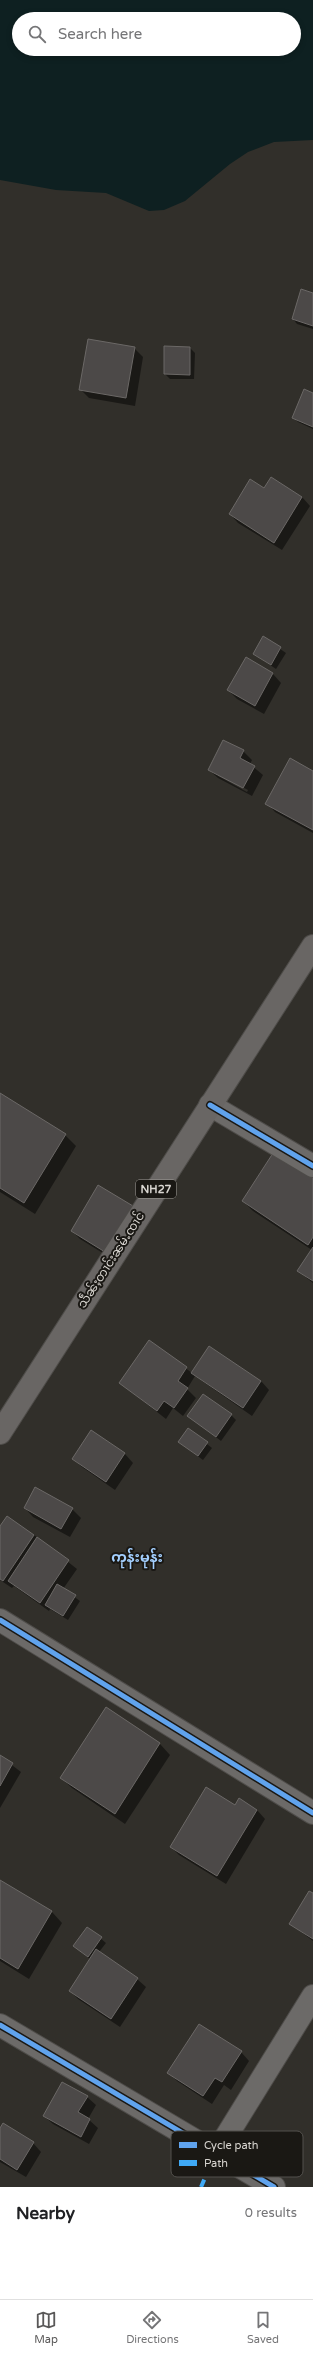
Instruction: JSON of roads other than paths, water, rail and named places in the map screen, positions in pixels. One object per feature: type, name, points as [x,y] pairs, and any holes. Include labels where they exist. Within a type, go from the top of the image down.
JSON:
[{"type":"highway","name":"သဵၼ်ႈတၢင်းၼမ်ႉၸၢင်","points":[[0,1433],[313,946]]},
{"type":"street","points":[[210,1105],[313,1166]]},
{"type":"street","points":[[0,1620],[313,1813]]},
{"type":"street","points":[[230,2131],[313,1996]]},
{"type":"street","points":[[0,2024],[179,2131]]},
{"type":"street","points":[[257,2177],[274,2187]]},
{"type":"district","name":"ကုန်းမုန်း","points":[[137,1557]]}]
